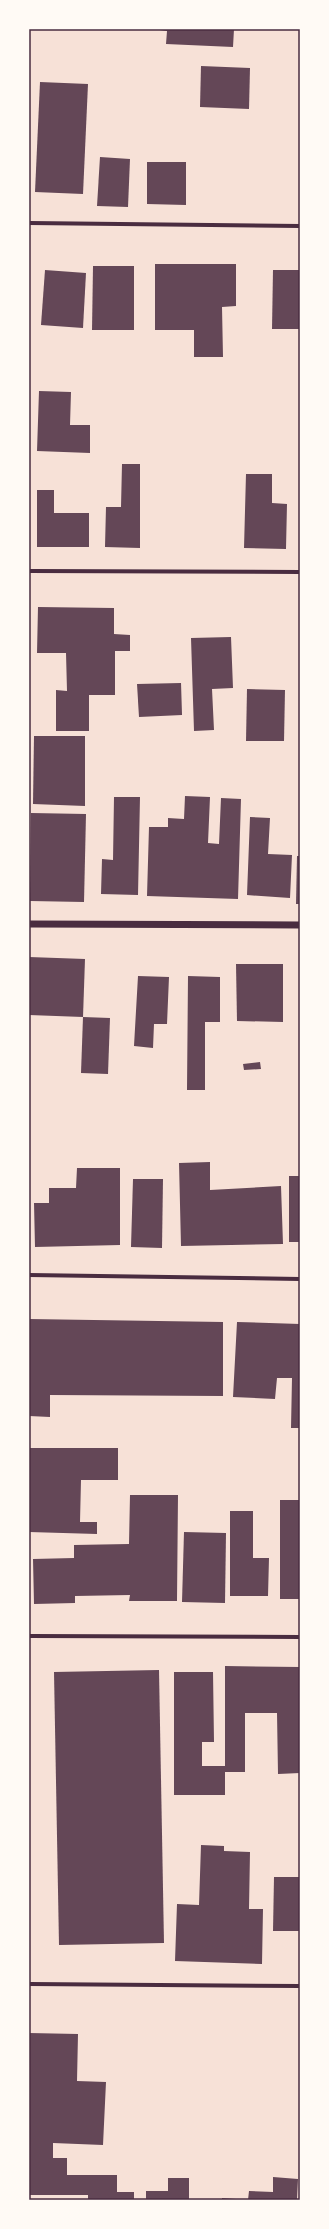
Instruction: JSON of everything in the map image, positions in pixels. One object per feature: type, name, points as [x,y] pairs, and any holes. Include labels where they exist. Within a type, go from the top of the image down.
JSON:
[{"type":"street","points":[[29,223],[300,226]]},
{"type":"street","points":[[29,571],[300,572]]},
{"type":"street","points":[[29,924],[300,925]]},
{"type":"street","points":[[29,1276],[300,1279]]},
{"type":"street","points":[[29,1636],[300,1637]]},
{"type":"street","points":[[29,1984],[300,1986]]},
{"type":"building","points":[[153,29],[234,29],[233,47],[166,44],[167,31]]},
{"type":"building","points":[[201,66],[250,68],[249,109],[200,107]]},
{"type":"building","points":[[40,82],[88,84],[83,194],[35,192]]},
{"type":"building","points":[[100,157],[130,159],[128,207],[97,206]]},
{"type":"building","points":[[147,162],[186,162],[186,205],[147,204]]},
{"type":"building","points":[[155,264],[236,264],[236,306],[222,307],[223,357],[194,357],[194,330],[155,330]]},
{"type":"building","points":[[93,266],[134,266],[134,330],[92,330]]},
{"type":"building","points":[[45,270],[86,273],[83,328],[41,325]]},
{"type":"building","points":[[273,270],[300,270],[300,329],[272,329]]},
{"type":"building","points":[[39,391],[71,392],[70,425],[90,425],[90,453],[37,451]]},
{"type":"building","points":[[122,464],[140,464],[140,548],[105,547],[106,507],[121,507]]},
{"type":"building","points":[[246,474],[272,474],[272,503],[287,504],[286,549],[244,548]]},
{"type":"building","points":[[37,490],[54,490],[54,513],[89,513],[89,547],[37,547]]},
{"type":"building","points":[[38,607],[114,608],[114,634],[130,635],[130,651],[115,651],[115,695],[89,695],[89,731],[56,731],[56,690],[67,691],[66,653],[37,653]]},
{"type":"building","points":[[231,637],[233,688],[212,689],[214,730],[194,731],[191,638]]},
{"type":"building","points":[[181,683],[182,715],[139,717],[137,684]]},
{"type":"building","points":[[247,689],[285,690],[284,741],[246,741]]},
{"type":"building","points":[[34,736],[85,736],[85,806],[33,804]]},
{"type":"building","points":[[185,796],[210,797],[208,843],[219,844],[221,798],[241,799],[238,899],[147,896],[149,827],[168,827],[168,818],[184,819]]},
{"type":"building","points":[[114,797],[140,797],[138,895],[101,894],[102,859],[113,860]]},
{"type":"building","points":[[31,813],[86,814],[84,902],[30,901]]},
{"type":"building","points":[[250,817],[270,818],[268,854],[292,855],[290,898],[247,895]]},
{"type":"building","points":[[297,856],[300,856],[300,904],[296,904]]},
{"type":"building","points":[[29,957],[85,959],[83,1017],[29,1015]]},
{"type":"building","points":[[236,964],[283,964],[283,1022],[237,1021]]},
{"type":"building","points":[[138,976],[169,977],[167,1024],[154,1024],[153,1048],[134,1046]]},
{"type":"building","points":[[188,976],[220,977],[220,1022],[205,1022],[205,1090],[187,1090]]},
{"type":"building","points":[[83,1017],[110,1018],[108,1074],[81,1073]]},
{"type":"building","points":[[260,1062],[261,1069],[244,1070],[243,1064]]},
{"type":"building","points":[[210,1162],[210,1190],[281,1186],[283,1244],[181,1246],[179,1163]]},
{"type":"building","points":[[77,1168],[120,1168],[120,1245],[35,1247],[34,1203],[49,1203],[49,1188],[76,1188]]},
{"type":"building","points":[[289,1176],[300,1176],[300,1242],[289,1242]]},
{"type":"building","points":[[133,1179],[163,1179],[162,1248],[131,1247]]},
{"type":"building","points":[[29,1319],[223,1322],[223,1396],[50,1395],[50,1417],[29,1416]]},
{"type":"building","points":[[237,1322],[300,1324],[300,1428],[291,1428],[292,1378],[277,1378],[275,1399],[233,1397]]},
{"type":"building","points":[[29,1448],[118,1448],[118,1480],[81,1480],[80,1522],[97,1522],[97,1534],[29,1532]]},
{"type":"building","points":[[130,1495],[178,1495],[177,1601],[129,1601],[130,1595],[75,1596],[75,1603],[34,1604],[33,1559],[74,1558],[74,1545],[129,1544]]},
{"type":"building","points":[[280,1500],[300,1500],[300,1599],[280,1599]]},
{"type":"building","points":[[230,1511],[253,1511],[253,1558],[269,1558],[268,1596],[230,1596]]},
{"type":"building","points":[[184,1532],[226,1533],[225,1603],[182,1602]]},
{"type":"building","points":[[225,1666],[300,1667],[300,1773],[278,1774],[277,1713],[245,1713],[245,1772],[225,1772],[225,1795],[174,1795],[174,1672],[213,1672],[214,1742],[202,1742],[202,1766],[225,1766]]},
{"type":"building","points":[[159,1670],[164,1943],[59,1945],[54,1672]]},
{"type":"building","points":[[201,1845],[224,1846],[224,1851],[250,1852],[249,1909],[263,1909],[262,1964],[175,1961],[177,1904],[199,1905]]},
{"type":"building","points":[[274,1877],[300,1877],[300,1931],[273,1931]]},
{"type":"building","points":[[29,2033],[78,2034],[77,2081],[106,2082],[103,2145],[53,2143],[53,2158],[67,2158],[67,2175],[117,2175],[117,2192],[134,2192],[134,2200],[88,2200],[88,2195],[29,2195]]},
{"type":"building","points":[[273,2177],[298,2179],[297,2200],[248,2200],[249,2191],[273,2192]]},
{"type":"building","points":[[168,2178],[189,2178],[189,2200],[146,2200],[146,2191],[168,2191]]},
{"type":"building","points":[[222,2198],[236,2199],[236,2200],[222,2200]]}]
